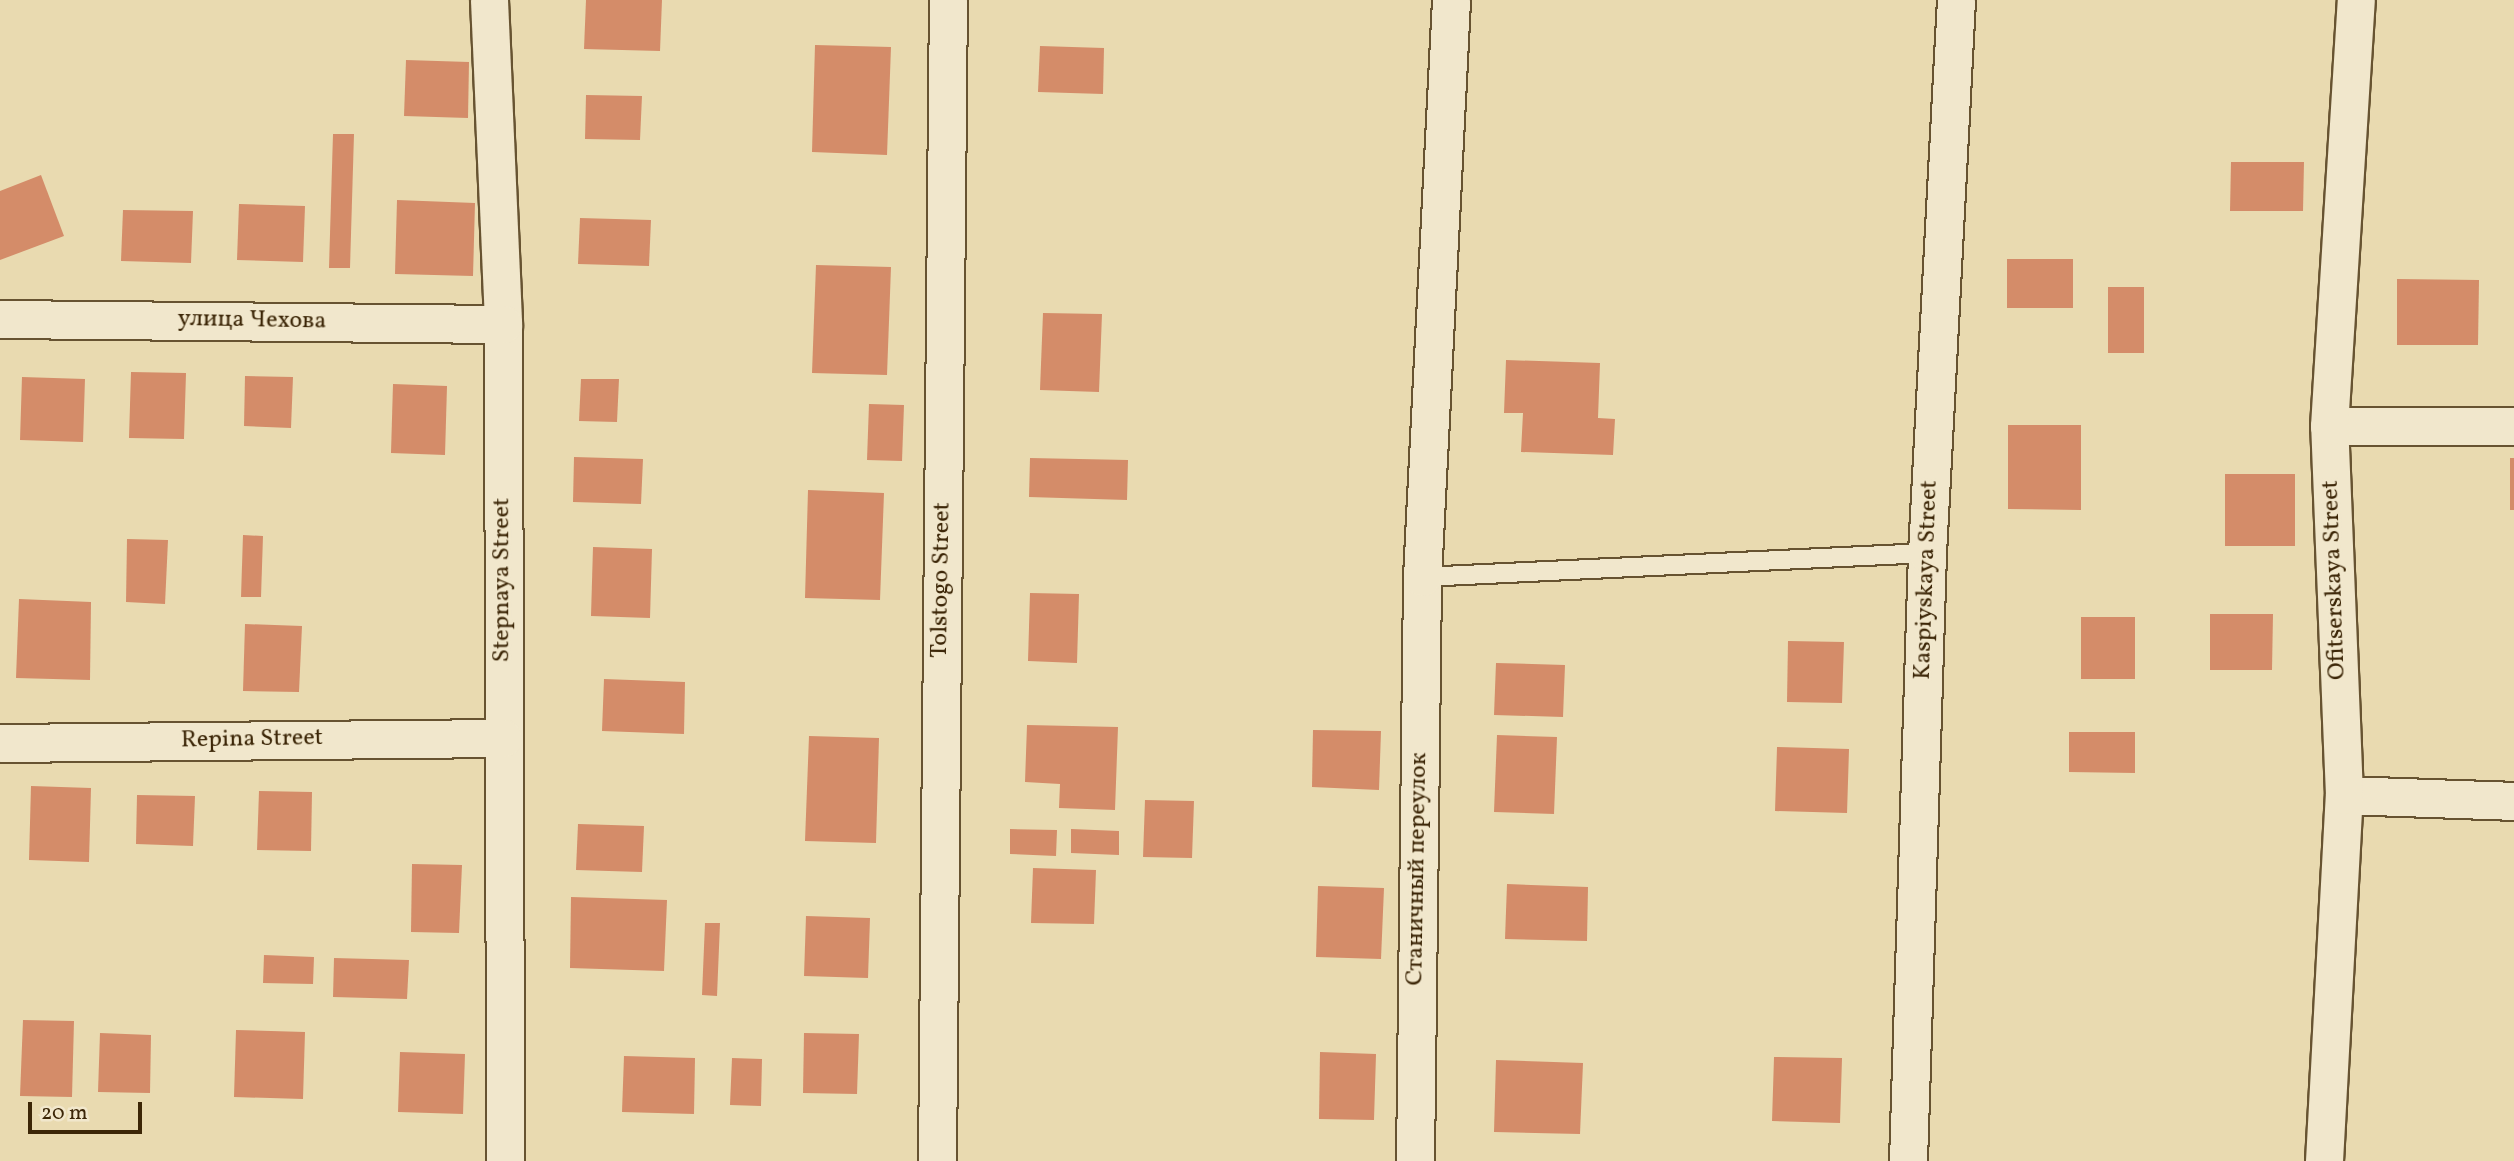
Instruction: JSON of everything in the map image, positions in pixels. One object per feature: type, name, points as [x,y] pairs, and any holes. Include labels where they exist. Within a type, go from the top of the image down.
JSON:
[{"type":"street","name":"Stepnaya Street","points":[[489,0],[503,324],[505,1161]]},
{"type":"street","name":"Tolstogo Street","points":[[937,1161],[948,0]]},
{"type":"street","name":"Станичный переулок","points":[[1415,1161],[1422,577],[1451,0]]},
{"type":"street","name":"Kaspiyskaya Street","points":[[1908,1161],[1927,553],[1956,0]]},
{"type":"street","name":"Ofitserskaya Street","points":[[2324,1161],[2344,796],[2329,426],[2356,0]]},
{"type":"street","name":"улица Чехова","points":[[0,319],[503,324]]},
{"type":"street","points":[[2329,426],[2514,426]]},
{"type":"street","name":"Repina Street","points":[[0,743],[503,738]]},
{"type":"street","points":[[2344,796],[2514,801]]},
{"type":"lane","points":[[1422,577],[1927,553]]},
{"type":"building","points":[[586,0],[662,0],[660,51],[584,49]]},
{"type":"building","points":[[815,45],[891,47],[887,155],[812,152]]},
{"type":"building","points":[[1040,46],[1104,48],[1103,94],[1038,92]]},
{"type":"building","points":[[406,60],[469,62],[468,118],[404,116]]},
{"type":"building","points":[[586,95],[642,96],[640,140],[585,139]]},
{"type":"building","points":[[333,134],[354,134],[350,268],[329,268]]},
{"type":"building","points":[[2231,162],[2304,162],[2303,211],[2230,211]]},
{"type":"building","points":[[41,175],[64,236],[0,260],[0,191]]},
{"type":"building","points":[[397,200],[475,203],[473,276],[395,274]]},
{"type":"building","points":[[239,204],[305,206],[303,262],[237,260]]},
{"type":"building","points":[[123,210],[193,211],[191,263],[121,261]]},
{"type":"building","points":[[580,218],[651,220],[649,266],[578,264]]},
{"type":"building","points":[[2007,259],[2073,259],[2073,308],[2007,308]]},
{"type":"building","points":[[816,265],[891,267],[887,375],[812,373]]},
{"type":"building","points":[[2397,279],[2479,280],[2478,345],[2397,345]]},
{"type":"building","points":[[2108,287],[2144,287],[2144,353],[2108,353]]},
{"type":"building","points":[[1043,313],[1102,314],[1099,392],[1040,390]]},
{"type":"building","points":[[1506,360],[1600,363],[1598,418],[1615,419],[1613,455],[1521,452],[1523,413],[1504,413]]},
{"type":"building","points":[[131,372],[186,373],[184,439],[129,438]]},
{"type":"building","points":[[245,376],[293,377],[291,428],[244,426]]},
{"type":"building","points":[[22,377],[85,379],[83,442],[20,440]]},
{"type":"building","points":[[581,379],[619,379],[617,422],[579,421]]},
{"type":"building","points":[[393,384],[447,386],[445,455],[391,453]]},
{"type":"building","points":[[869,404],[904,405],[902,461],[867,460]]},
{"type":"building","points":[[2008,425],[2081,425],[2081,510],[2008,509]]},
{"type":"building","points":[[574,457],[643,459],[641,504],[573,502]]},
{"type":"building","points":[[1030,458],[1128,460],[1127,500],[1029,497]]},
{"type":"building","points":[[2510,458],[2514,458],[2514,510],[2510,510]]},
{"type":"building","points":[[2225,474],[2295,474],[2295,546],[2225,546]]},
{"type":"building","points":[[808,490],[884,493],[880,600],[805,598]]},
{"type":"building","points":[[243,535],[263,536],[261,597],[241,597]]},
{"type":"building","points":[[127,539],[168,540],[165,604],[126,602]]},
{"type":"building","points":[[593,547],[652,549],[650,618],[591,616]]},
{"type":"building","points":[[1030,593],[1079,594],[1077,663],[1028,661]]},
{"type":"building","points":[[19,599],[91,602],[90,680],[16,678]]},
{"type":"building","points":[[2210,614],[2273,614],[2272,670],[2210,670]]},
{"type":"building","points":[[2081,617],[2135,617],[2135,679],[2081,679]]},
{"type":"building","points":[[245,624],[302,626],[299,692],[243,691]]},
{"type":"building","points":[[1788,641],[1844,642],[1842,703],[1787,702]]},
{"type":"building","points":[[1496,663],[1565,665],[1563,717],[1494,715]]},
{"type":"building","points":[[604,679],[685,682],[684,734],[602,731]]},
{"type":"building","points":[[1027,725],[1118,727],[1115,810],[1059,808],[1060,784],[1025,782]]},
{"type":"building","points":[[1313,730],[1381,731],[1379,790],[1312,787]]},
{"type":"building","points":[[2069,732],[2135,732],[2135,773],[2069,772]]},
{"type":"building","points":[[1497,735],[1557,737],[1554,814],[1494,812]]},
{"type":"building","points":[[809,736],[879,738],[876,843],[805,841]]},
{"type":"building","points":[[1777,747],[1849,749],[1847,813],[1775,811]]},
{"type":"building","points":[[31,786],[91,788],[89,862],[29,860]]},
{"type":"building","points":[[259,791],[312,792],[311,851],[257,850]]},
{"type":"building","points":[[137,795],[195,796],[193,846],[136,844]]},
{"type":"building","points":[[1145,800],[1194,801],[1192,858],[1143,857]]},
{"type":"building","points":[[578,824],[644,826],[642,872],[576,870]]},
{"type":"building","points":[[1010,829],[1057,830],[1056,856],[1010,854]]},
{"type":"building","points":[[1071,829],[1119,831],[1119,855],[1071,853]]},
{"type":"building","points":[[412,864],[462,865],[459,933],[411,932]]},
{"type":"building","points":[[1033,868],[1096,870],[1094,924],[1031,923]]},
{"type":"building","points":[[1507,884],[1588,887],[1587,941],[1505,939]]},
{"type":"building","points":[[1318,886],[1384,888],[1381,959],[1316,957]]},
{"type":"building","points":[[571,897],[667,900],[664,971],[570,968]]},
{"type":"building","points":[[806,916],[870,918],[868,978],[804,976]]},
{"type":"building","points":[[705,923],[720,923],[717,996],[702,995]]},
{"type":"building","points":[[264,955],[314,957],[313,984],[263,983]]},
{"type":"building","points":[[334,958],[409,960],[407,999],[333,997]]},
{"type":"building","points":[[23,1020],[74,1021],[72,1097],[20,1096]]},
{"type":"building","points":[[236,1030],[305,1032],[303,1099],[234,1097]]},
{"type":"building","points":[[100,1033],[151,1035],[150,1093],[98,1092]]},
{"type":"building","points":[[804,1033],[859,1034],[857,1094],[803,1093]]},
{"type":"building","points":[[400,1052],[465,1054],[463,1114],[398,1112]]},
{"type":"building","points":[[1320,1052],[1376,1054],[1374,1120],[1319,1119]]},
{"type":"building","points":[[624,1056],[695,1058],[694,1114],[622,1112]]},
{"type":"building","points":[[1774,1057],[1842,1058],[1840,1123],[1772,1121]]},
{"type":"building","points":[[732,1058],[762,1059],[761,1106],[730,1105]]},
{"type":"building","points":[[1496,1060],[1583,1063],[1580,1134],[1494,1132]]}]
